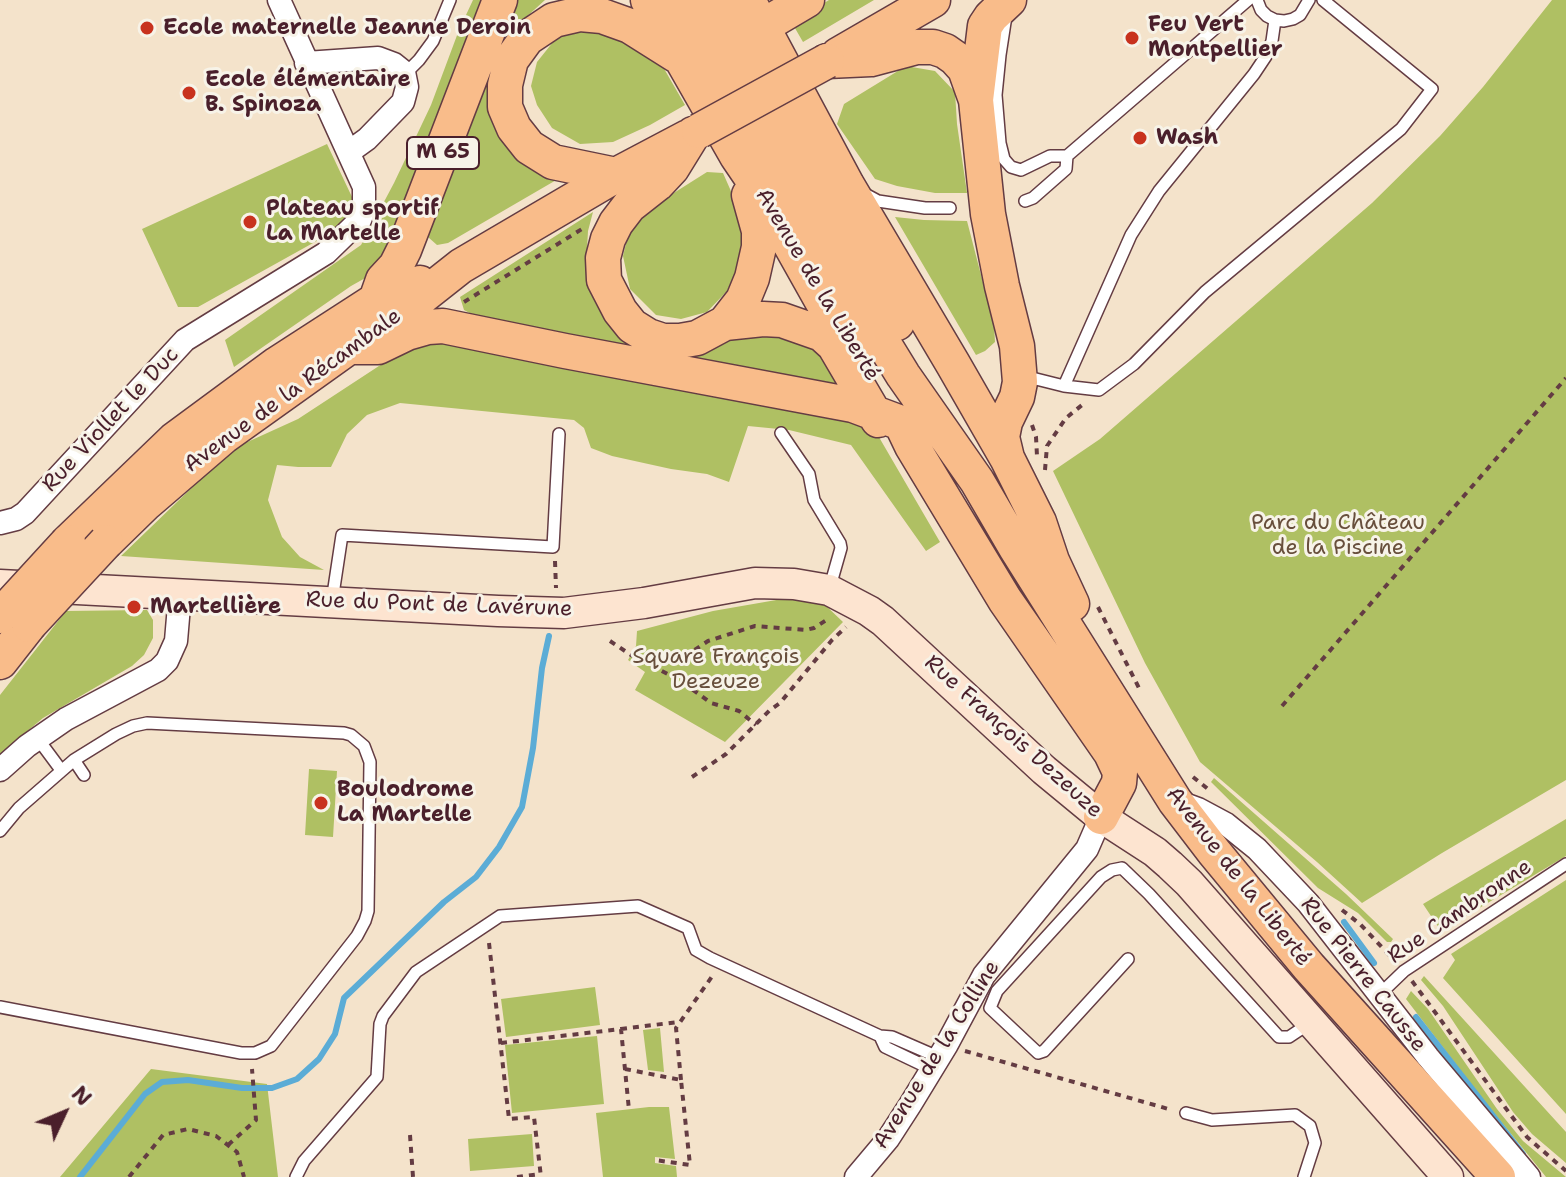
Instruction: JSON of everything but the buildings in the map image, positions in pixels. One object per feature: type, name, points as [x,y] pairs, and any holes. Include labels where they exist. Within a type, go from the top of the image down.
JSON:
[{"type":"main road","name":"M 65","points":[[376,300],[383,280],[396,266],[404,250],[500,0]]},
{"type":"main road","name":"Avenue de la Liberté","points":[[648,0],[758,187],[888,419],[923,440],[976,507],[1016,548]]},
{"type":"main road","name":"Avenue de la Liberté","points":[[682,0],[758,139],[903,375],[977,481],[1016,548],[1129,701],[1182,787],[1201,837],[1309,967],[1498,1177]]},
{"type":"main road","name":"Avenue de la Liberté","points":[[716,0],[800,155],[930,382],[977,481]]},
{"type":"main road","points":[[807,0],[755,13],[847,185],[953,364],[1022,460],[1052,561],[1072,603],[1129,701]]},
{"type":"main road","points":[[1010,0],[985,26],[976,100],[988,214],[1017,346],[1020,382],[1002,437],[1022,460]]},
{"type":"main road","points":[[679,57],[630,26],[602,16],[580,14],[554,20],[527,38],[511,60],[505,85],[505,107],[514,128],[529,147],[553,162],[622,190],[657,184],[696,132],[930,1]]},
{"type":"main road","points":[[827,61],[871,59],[916,47],[933,47],[945,51],[965,69],[976,100]]},
{"type":"main road","points":[[725,323],[743,300],[759,247],[755,211],[737,156]]},
{"type":"main road","name":"Avenue de la Récambale","points":[[0,662],[14,620],[68,542],[174,440],[277,364],[376,300],[461,266],[622,190]]},
{"type":"main road","points":[[622,190],[616,223],[603,258],[604,280],[620,311],[632,326],[663,341],[697,338],[725,323],[763,319],[782,320],[822,334],[834,345],[888,419],[942,531],[990,609],[1083,738],[1096,761],[1098,773],[1093,790],[1101,817]]},
{"type":"main road","name":"Avenue de la Récambale","points":[[14,620],[223,437],[404,311],[461,266]]},
{"type":"main road","points":[[349,347],[378,347],[407,333],[443,326],[853,405],[888,419]]},
{"type":"main road","points":[[953,364],[971,372],[991,372],[1008,361],[1017,346]]},
{"type":"street","name":"Rue Viollet le Duc","points":[[0,523],[25,513],[185,340],[326,253],[360,220],[364,210],[364,187],[279,0]]},
{"type":"street","points":[[306,63],[378,58],[404,72],[407,87],[403,102],[367,139],[349,152]]},
{"type":"street","name":"Rue François Dezeuze","points":[[686,597],[755,583],[794,584],[842,601],[883,621],[1032,760],[1101,817],[1155,852],[1189,883],[1448,1177]]},
{"type":"street","name":"Rue du Pont de Lavérune","points":[[0,585],[564,613],[686,597]]},
{"type":"street","points":[[0,770],[38,739],[97,701],[158,670],[167,661],[176,641],[180,594]]},
{"type":"street","name":"Rue Pierre Causse","points":[[1182,787],[1198,809],[1226,824],[1257,849],[1308,903],[1457,1093],[1529,1177]]},
{"type":"street","name":"Avenue de la Colline","points":[[866,1175],[938,1057],[980,1004],[984,975],[1087,849],[1101,817]]},
{"type":"lane","points":[[404,72],[419,60],[433,41],[450,0]]},
{"type":"lane","points":[[1010,0],[1003,30],[996,95],[1004,159],[1011,167],[1021,170],[1050,156],[1067,156],[1243,2]]},
{"type":"lane","points":[[1257,0],[1261,10],[1275,20],[1293,19],[1300,15],[1309,0]]},
{"type":"lane","points":[[1020,382],[1036,379],[1099,390],[1134,364],[1205,292],[1401,129],[1432,89],[1323,0]]},
{"type":"lane","points":[[1064,386],[1131,235],[1159,191],[1260,65],[1272,41],[1275,20]]},
{"type":"lane","points":[[1025,201],[1033,198],[1066,169],[1067,156]]},
{"type":"lane","points":[[847,185],[878,201],[925,208],[950,208]]},
{"type":"lane","points":[[781,433],[809,474],[814,500],[840,543],[842,601]]},
{"type":"lane","points":[[332,601],[342,535],[553,547],[559,434]]},
{"type":"lane","points":[[0,831],[19,808],[74,760],[116,734],[147,723],[351,735],[364,746],[370,762],[368,911],[365,921],[357,936],[271,1046],[255,1053],[241,1053],[0,1007]]},
{"type":"lane","points":[[38,739],[61,770]]},
{"type":"lane","points":[[74,760],[84,775]]},
{"type":"lane","name":"Rue Cambronne","points":[[1379,995],[1404,971],[1566,864]]},
{"type":"lane","points":[[1128,959],[1044,1051],[1038,1053],[980,1004],[997,991],[1101,877],[1122,868],[1279,1037],[1289,1037],[1310,1022]]},
{"type":"lane","points":[[296,1177],[304,1161],[377,1077],[380,1024],[416,972],[500,916],[638,906],[688,928],[696,950],[880,1036],[885,1047],[938,1057]]},
{"type":"lane","points":[[1186,1113],[1212,1120],[1295,1115],[1310,1126],[1315,1143],[1304,1177]]},
{"type":"path","points":[[1282,706],[1566,378]]},
{"type":"path","points":[[1045,473],[1047,446],[1052,437],[1066,418],[1099,390]]},
{"type":"path","points":[[1022,460],[1036,437],[1027,420]]},
{"type":"path","points":[[1093,597],[1129,701]]},
{"type":"path","points":[[649,663],[687,655],[708,641],[755,626],[806,630],[842,601],[848,620],[846,628],[832,640],[780,703],[726,754],[692,777]]},
{"type":"path","points":[[610,641],[681,681],[711,703],[739,711],[756,725]]},
{"type":"path","points":[[1182,787],[1211,792]]},
{"type":"path","points":[[1336,905],[1360,924],[1404,971],[1527,1137],[1566,1171]]},
{"type":"path","points":[[487,925],[509,1119],[534,1117],[541,1175],[517,1177]]},
{"type":"path","points":[[655,1160],[690,1165],[676,1028],[721,963]]},
{"type":"path","points":[[501,1043],[680,1021]]},
{"type":"path","points":[[621,1029],[629,1110]]},
{"type":"path","points":[[938,1057],[1186,1113]]},
{"type":"path","points":[[625,1069],[681,1080]]},
{"type":"path","points":[[228,1145],[256,1120],[253,1083]]},
{"type":"path","points":[[129,1177],[163,1135],[188,1129],[216,1136],[237,1152],[244,1177]]},
{"type":"path","points":[[410,1135],[413,1177]]},
{"type":"green space","points":[[473,0],[486,0],[393,247],[376,272],[234,367],[225,340],[361,245],[431,105]]},
{"type":"green space","points":[[515,0],[545,0],[512,30],[495,62],[558,179],[448,243],[437,245],[428,237],[428,220]]},
{"type":"green space","points":[[829,0],[874,0],[803,42],[792,23]]},
{"type":"green space","name":"Parc du Château de la Piscine","points":[[1552,0],[1566,0],[1566,780],[1362,903],[1200,762],[1145,663],[1053,471],[1100,439],[1372,203],[1440,136]]},
{"type":"green space","points":[[576,27],[613,33],[659,60],[685,105],[613,142],[580,144],[552,128],[537,105],[531,86],[537,62],[553,42]]},
{"type":"green space","points":[[906,66],[935,71],[955,92],[967,193],[935,193],[875,179],[837,124],[844,104]]},
{"type":"green space","name":"Plateau sportif La Martelle","points":[[327,144],[352,197],[352,210],[340,228],[198,307],[178,307],[142,229]]},
{"type":"green space","points":[[707,172],[723,173],[741,214],[742,258],[727,291],[707,312],[681,319],[656,315],[630,289],[623,256],[630,227],[669,196]]},
{"type":"green space","points":[[593,212],[587,249],[596,304],[614,326],[698,353],[734,338],[781,334],[812,347],[846,384],[841,392],[477,317],[464,310],[460,297]]},
{"type":"green space","points":[[895,217],[967,221],[994,325],[995,342],[985,351],[976,355]]},
{"type":"green space","points":[[459,340],[869,420],[940,542],[926,551],[851,445],[789,430],[748,426],[729,482],[707,474],[612,456],[591,448],[584,428],[574,420],[400,403],[367,415],[347,434],[331,467],[277,465],[268,500],[282,537],[300,557],[324,570],[121,556],[232,449],[298,419],[411,345]]},
{"type":"green space","name":"Square François Dezeuze","points":[[782,599],[822,602],[843,622],[725,742],[635,690],[645,672],[628,660],[636,646],[637,631],[713,611]]},
{"type":"green space","points":[[147,610],[153,620],[153,638],[144,655],[132,666],[43,718],[0,754],[0,695],[66,611]]},
{"type":"green space","name":"Boulodrome La Martelle","points":[[309,769],[337,771],[333,837],[305,835]]},
{"type":"green space","points":[[1214,778],[1346,894],[1393,939],[1391,942],[1387,942],[1358,913],[1318,888],[1211,782]]},
{"type":"green space","points":[[1566,819],[1566,856],[1441,931],[1423,904]]},
{"type":"green space","points":[[1566,880],[1566,1114],[1443,978],[1455,960],[1451,954]]},
{"type":"green space","points":[[1424,976],[1566,1132],[1566,1163],[1532,1134],[1513,1112],[1443,1006],[1421,980]]},
{"type":"green space","points":[[595,987],[600,1025],[506,1037],[501,999]]},
{"type":"green space","points":[[1411,991],[1428,1009],[1497,1109],[1523,1141],[1566,1177],[1546,1177],[1406,999]]},
{"type":"green space","points":[[660,1028],[664,1072],[648,1070],[643,1030]]},
{"type":"green space","points":[[597,1036],[604,1104],[512,1113],[505,1045]]},
{"type":"green space","points":[[151,1069],[267,1084],[278,1177],[60,1177]]},
{"type":"green space","points":[[669,1107],[675,1159],[655,1157],[655,1163],[676,1166],[677,1177],[603,1177],[596,1113]]},
{"type":"green space","points":[[532,1134],[534,1166],[470,1171],[468,1139]]},
{"type":"waterway","points":[[80,1177],[145,1094],[162,1082],[188,1080],[242,1088],[272,1088],[297,1079],[319,1059],[335,1034],[344,998],[444,902],[476,877],[499,847],[522,807],[549,636]]},
{"type":"waterway","points":[[1344,922],[1374,963]]},
{"type":"waterway","points":[[1416,1017],[1523,1154]]},
{"type":"place","name":"Ecole maternelle Jeanne Deroin","points":[[147,28]]},
{"type":"place","name":"Feu Vert Montpellier","points":[[1132,38]]},
{"type":"place","name":"Ecole élémentaire B. Spinoza","points":[[189,93]]},
{"type":"place","name":"Wash","points":[[1140,138]]},
{"type":"place","name":"Plateau sportif La Martelle","points":[[250,222]]},
{"type":"place","name":"Martellière","points":[[134,607]]},
{"type":"place","name":"Boulodrome La Martelle","points":[[321,803]]}]
